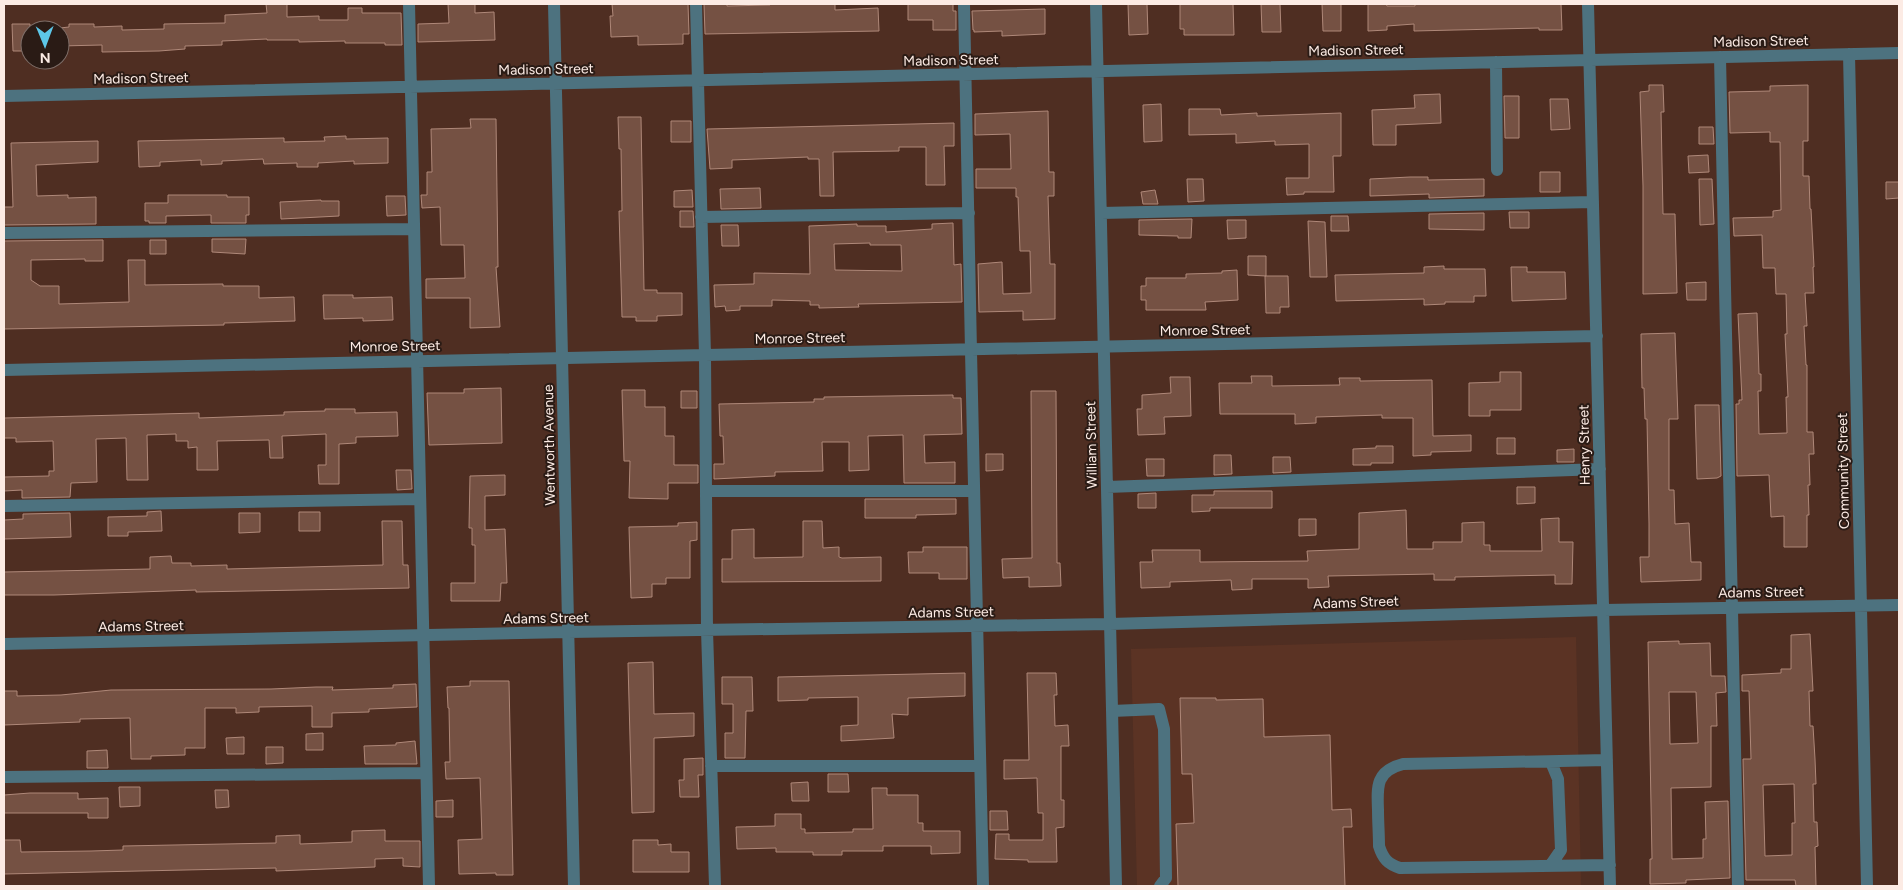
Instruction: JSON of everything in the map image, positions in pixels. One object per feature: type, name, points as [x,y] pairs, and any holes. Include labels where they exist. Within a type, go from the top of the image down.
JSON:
[{"type":"street","points":[[409,4],[428,886]]},
{"type":"street","name":"Wentworth Avenue","points":[[554,4],[574,886]]},
{"type":"street","points":[[696,4],[704,355],[706,630],[715,886]]},
{"type":"street","points":[[964,4],[972,350],[975,626],[983,886]]},
{"type":"street","name":"William Street","points":[[1096,4],[1116,886]]},
{"type":"street","name":"Henry Street","points":[[1588,4],[1610,886]]},
{"type":"street","name":"Madison Street","points":[[4,96],[1899,53]]},
{"type":"street","name":"Community Street","points":[[1849,54],[1867,886]]},
{"type":"street","points":[[1720,57],[1738,886]]},
{"type":"street","points":[[1496,62],[1497,170]]},
{"type":"street","points":[[1100,213],[1594,202]]},
{"type":"street","points":[[701,217],[969,213]]},
{"type":"street","points":[[4,233],[414,229]]},
{"type":"street","name":"Monroe Street","points":[[4,370],[1597,336]]},
{"type":"street","points":[[1107,487],[1600,470]]},
{"type":"street","points":[[706,491],[974,491]]},
{"type":"street","points":[[4,506],[420,499]]},
{"type":"street","name":"Adams Street","points":[[4,644],[568,632],[1110,624],[1604,610],[1899,605]]},
{"type":"street","points":[[1112,711],[1159,709],[1164,730],[1166,869],[1166,878],[1160,886]]},
{"type":"street","points":[[1607,760],[1404,764],[1394,766],[1385,772],[1377,787],[1379,846],[1382,855],[1391,865],[1400,868],[1610,865]]},
{"type":"street","points":[[1550,866],[1561,850],[1558,779],[1551,762]]},
{"type":"street","points":[[711,766],[979,766]]},
{"type":"street","points":[[4,777],[426,772]]},
{"type":"shaded area","points":[[1576,637],[1581,886],[1137,886],[1131,649]]},
{"type":"building","points":[[266,4],[287,4],[287,17],[319,16],[319,20],[348,20],[348,8],[362,8],[362,13],[401,13],[402,45],[345,43],[345,41],[299,42],[299,40],[267,39],[222,41],[222,45],[185,46],[185,49],[102,52],[102,45],[70,46],[70,24],[94,24],[94,27],[122,26],[122,30],[164,29],[164,24],[225,23],[225,15],[267,13]]},
{"type":"building","points":[[448,4],[475,4],[475,13],[494,12],[495,40],[418,42],[418,24],[449,23]]},
{"type":"building","points":[[612,4],[688,4],[689,34],[683,34],[683,44],[638,45],[638,36],[611,37],[610,16],[613,16]]},
{"type":"building","points":[[704,4],[727,4],[727,6],[835,4],[835,10],[878,8],[879,31],[705,34]]},
{"type":"building","points":[[908,4],[953,4],[953,11],[956,11],[956,30],[933,30],[933,20],[908,20]]},
{"type":"building","points":[[1128,4],[1147,4],[1148,34],[1129,35]]},
{"type":"building","points":[[1180,4],[1233,4],[1234,35],[1184,35],[1184,29],[1180,29]]},
{"type":"building","points":[[1261,4],[1280,4],[1281,32],[1262,32]]},
{"type":"building","points":[[1322,4],[1341,4],[1341,31],[1323,31]]},
{"type":"building","points":[[1368,4],[1415,6],[1415,4],[1561,4],[1562,30],[1539,30],[1539,28],[1414,31],[1414,24],[1387,26],[1387,30],[1368,31]]},
{"type":"building","points":[[1045,9],[1045,34],[1002,36],[1002,31],[974,32],[973,30],[972,11]]},
{"type":"building","points":[[12,24],[20,24],[20,51],[13,51]]},
{"type":"building","points":[[1649,85],[1663,85],[1664,112],[1661,112],[1663,214],[1675,214],[1677,293],[1643,294],[1643,186],[1640,92],[1649,91]]},
{"type":"building","points":[[1808,85],[1808,141],[1803,141],[1803,176],[1809,176],[1814,293],[1805,293],[1807,326],[1804,326],[1807,365],[1807,432],[1813,432],[1814,454],[1809,454],[1810,485],[1808,485],[1807,547],[1784,547],[1784,516],[1771,517],[1769,475],[1737,476],[1736,404],[1739,404],[1739,400],[1742,400],[1738,314],[1757,313],[1759,374],[1761,374],[1761,391],[1758,391],[1759,434],[1787,433],[1786,294],[1776,294],[1775,268],[1763,268],[1762,235],[1734,236],[1733,218],[1773,217],[1773,211],[1781,210],[1780,142],[1770,142],[1770,132],[1730,133],[1729,92],[1770,91],[1770,86]]},
{"type":"building","points":[[1440,94],[1441,123],[1396,125],[1396,145],[1373,145],[1372,110],[1415,108],[1414,95]]},
{"type":"building","points":[[1504,96],[1519,96],[1519,138],[1505,138]]},
{"type":"building","points":[[1550,99],[1568,99],[1570,129],[1551,130]]},
{"type":"building","points":[[1161,104],[1162,141],[1144,142],[1143,105]]},
{"type":"building","points":[[1189,109],[1220,109],[1221,115],[1257,113],[1257,116],[1341,113],[1341,156],[1333,156],[1334,192],[1304,192],[1304,194],[1287,195],[1286,178],[1309,178],[1309,144],[1275,145],[1275,141],[1236,143],[1236,134],[1189,135]]},
{"type":"building","points":[[1048,111],[1049,172],[1054,172],[1054,196],[1048,196],[1050,264],[1055,264],[1055,319],[1023,320],[1023,311],[979,312],[978,264],[1002,262],[1003,294],[1031,293],[1030,251],[1020,251],[1016,188],[976,188],[976,169],[1011,169],[1010,134],[975,135],[975,114]]},
{"type":"building","points":[[618,117],[641,117],[644,290],[657,290],[657,293],[682,293],[682,315],[657,316],[657,321],[636,321],[636,317],[622,317],[619,211],[622,211],[621,149],[619,149]]},
{"type":"building","points":[[470,119],[496,119],[498,267],[496,267],[500,327],[470,328],[470,298],[426,298],[426,279],[465,278],[464,245],[441,245],[440,207],[422,208],[421,195],[427,195],[427,172],[432,172],[431,129],[471,128]]},
{"type":"building","points":[[671,121],[691,121],[691,142],[671,142]]},
{"type":"building","points":[[954,123],[954,146],[944,146],[945,185],[926,185],[926,147],[899,147],[899,151],[833,152],[834,196],[820,196],[819,159],[808,159],[808,157],[732,160],[732,168],[710,169],[707,129]]},
{"type":"building","points":[[1699,127],[1713,127],[1714,144],[1699,144]]},
{"type":"building","points":[[346,136],[346,139],[388,138],[388,163],[354,164],[354,161],[318,163],[318,167],[297,167],[297,163],[264,164],[263,159],[222,161],[222,164],[201,165],[201,160],[160,162],[160,166],[139,167],[138,141],[284,138],[284,142],[325,141],[324,137]]},
{"type":"building","points":[[98,141],[98,162],[36,165],[37,196],[68,195],[68,198],[96,197],[96,224],[4,225],[4,207],[13,207],[11,143]]},
{"type":"building","points":[[1708,155],[1709,172],[1689,173],[1688,156]]},
{"type":"building","points":[[1540,172],[1560,172],[1560,192],[1540,192]]},
{"type":"building","points":[[1428,177],[1428,180],[1484,179],[1484,196],[1429,198],[1429,194],[1370,196],[1370,179]]},
{"type":"building","points":[[1187,179],[1203,179],[1204,201],[1188,202]]},
{"type":"building","points":[[1699,179],[1712,179],[1714,224],[1700,225]]},
{"type":"building","points":[[1886,182],[1899,182],[1899,198],[1886,199]]},
{"type":"building","points":[[760,188],[761,208],[721,209],[720,189]]},
{"type":"building","points":[[692,190],[693,207],[674,207],[674,191]]},
{"type":"building","points":[[1155,190],[1158,204],[1143,204],[1141,192]]},
{"type":"building","points":[[168,195],[249,197],[249,215],[246,215],[246,223],[211,223],[211,215],[166,216],[166,223],[149,223],[149,221],[145,221],[145,203],[168,203]]},
{"type":"building","points":[[386,196],[405,196],[406,215],[387,216]]},
{"type":"building","points":[[339,201],[339,216],[281,219],[280,202]]},
{"type":"building","points":[[680,211],[693,211],[694,227],[680,227]]},
{"type":"building","points":[[1509,212],[1529,212],[1529,228],[1510,228]]},
{"type":"building","points":[[1484,213],[1484,230],[1429,229],[1429,214]]},
{"type":"building","points":[[1331,216],[1348,216],[1349,231],[1331,231]]},
{"type":"building","points":[[1192,219],[1191,238],[1139,235],[1139,220]]},
{"type":"building","points":[[1227,220],[1246,220],[1246,238],[1228,239]]},
{"type":"building","points":[[1308,221],[1325,222],[1327,277],[1310,277]]},
{"type":"building","points":[[953,223],[954,265],[961,264],[962,302],[858,304],[859,307],[819,308],[819,305],[810,305],[810,301],[772,300],[772,306],[740,306],[740,310],[726,311],[725,306],[715,307],[714,285],[754,284],[754,273],[810,274],[809,226],[857,224],[857,226],[886,226],[886,232],[932,229],[932,224]],"holes":[[[870,243],[870,245],[901,245],[902,271],[835,270],[834,244]]]},
{"type":"building","points":[[721,225],[738,225],[739,246],[722,246]]},
{"type":"building","points":[[212,239],[246,239],[245,254],[212,252]]},
{"type":"building","points":[[103,240],[103,261],[85,261],[85,259],[31,260],[31,280],[40,286],[59,286],[59,304],[129,302],[128,260],[145,260],[145,285],[223,284],[223,286],[259,286],[259,298],[294,297],[295,321],[224,323],[224,325],[4,329],[4,241]]},
{"type":"building","points":[[150,240],[166,240],[166,254],[150,254]]},
{"type":"building","points":[[1248,256],[1266,256],[1266,276],[1248,275]]},
{"type":"building","points":[[1444,266],[1444,269],[1485,269],[1486,296],[1474,296],[1474,302],[1445,302],[1445,304],[1424,305],[1424,299],[1336,301],[1335,275],[1424,273],[1424,267]]},
{"type":"building","points":[[1511,267],[1527,267],[1527,272],[1565,272],[1566,299],[1512,301]]},
{"type":"building","points":[[1237,270],[1238,300],[1205,302],[1206,310],[1146,310],[1146,300],[1141,300],[1141,286],[1146,286],[1146,278],[1186,278],[1186,274],[1222,273],[1222,271]]},
{"type":"building","points":[[1265,276],[1288,276],[1289,307],[1280,307],[1280,313],[1266,313]]},
{"type":"building","points":[[1706,282],[1706,300],[1687,300],[1686,283]]},
{"type":"building","points":[[323,295],[353,295],[353,298],[392,297],[393,320],[363,321],[363,318],[324,319]]},
{"type":"building","points":[[1675,333],[1678,419],[1669,419],[1669,490],[1674,490],[1675,524],[1689,523],[1691,562],[1701,562],[1701,580],[1641,582],[1640,557],[1649,557],[1649,524],[1647,419],[1645,419],[1644,388],[1642,388],[1641,334]]},
{"type":"building","points":[[1500,372],[1521,372],[1521,410],[1490,410],[1490,416],[1469,416],[1469,383],[1500,382]]},
{"type":"building","points":[[1251,376],[1272,376],[1272,386],[1340,385],[1339,378],[1360,378],[1360,381],[1432,380],[1433,436],[1471,435],[1471,451],[1431,452],[1431,455],[1413,456],[1413,418],[1382,418],[1382,415],[1316,417],[1316,423],[1295,424],[1295,414],[1220,414],[1219,383],[1252,383]]},
{"type":"building","points":[[1170,377],[1190,377],[1191,416],[1164,417],[1165,434],[1138,435],[1137,409],[1142,409],[1142,395],[1171,393]]},
{"type":"building","points":[[501,388],[502,443],[429,445],[427,393],[464,393],[464,389]]},
{"type":"building","points":[[622,390],[645,390],[645,407],[665,407],[665,436],[674,436],[674,465],[698,465],[698,483],[668,483],[668,499],[629,498],[630,461],[624,461]]},
{"type":"building","points":[[681,391],[697,391],[697,408],[681,408]]},
{"type":"building","points":[[1031,391],[1056,391],[1057,563],[1060,563],[1061,586],[1029,587],[1029,577],[1003,578],[1002,559],[1032,558]]},
{"type":"building","points":[[953,395],[953,398],[961,398],[962,434],[924,435],[925,463],[955,462],[955,483],[904,483],[903,435],[868,436],[869,470],[849,471],[849,442],[822,442],[823,471],[775,472],[775,476],[714,479],[714,464],[724,464],[723,436],[720,436],[719,404],[814,402],[814,399],[824,399],[824,397]]},
{"type":"building","points":[[1695,405],[1719,405],[1721,476],[1717,478],[1697,479]]},
{"type":"building","points":[[325,409],[355,409],[355,413],[397,412],[398,436],[356,437],[356,443],[339,444],[339,484],[319,484],[318,465],[326,465],[326,434],[282,436],[283,458],[270,458],[269,440],[217,441],[218,470],[197,470],[197,447],[188,448],[188,441],[176,441],[176,434],[147,435],[148,480],[127,480],[126,438],[96,439],[97,482],[71,483],[70,497],[22,498],[22,490],[4,491],[4,477],[49,476],[49,471],[54,471],[53,441],[16,442],[16,438],[4,438],[4,418],[199,413],[199,418],[284,415],[284,412],[325,411]]},
{"type":"building","points":[[1497,438],[1515,438],[1515,454],[1497,454]]},
{"type":"building","points":[[1376,446],[1393,446],[1393,463],[1353,465],[1353,449],[1376,448]]},
{"type":"building","points":[[1574,449],[1574,462],[1557,462],[1557,450]]},
{"type":"building","points":[[986,454],[1003,454],[1003,470],[986,471]]},
{"type":"building","points":[[1214,455],[1231,455],[1232,474],[1214,475]]},
{"type":"building","points":[[1273,457],[1290,457],[1291,472],[1273,473]]},
{"type":"building","points":[[1146,459],[1164,459],[1164,476],[1147,476]]},
{"type":"building","points":[[396,470],[411,470],[412,489],[397,490]]},
{"type":"building","points":[[505,475],[505,495],[485,496],[485,530],[505,529],[507,583],[501,583],[500,601],[451,601],[451,583],[475,583],[475,545],[472,545],[472,528],[469,528],[470,476]]},
{"type":"building","points":[[1517,487],[1535,487],[1535,503],[1517,504]]},
{"type":"building","points":[[1214,491],[1272,491],[1272,508],[1210,508],[1210,511],[1192,512],[1192,495],[1214,495]]},
{"type":"building","points":[[1156,493],[1156,508],[1138,508],[1138,494]]},
{"type":"building","points":[[865,499],[956,499],[956,514],[916,515],[916,518],[865,518]]},
{"type":"building","points":[[1406,510],[1407,549],[1433,549],[1433,542],[1462,542],[1462,523],[1484,522],[1484,545],[1490,545],[1490,551],[1542,551],[1541,519],[1559,518],[1559,542],[1573,542],[1572,584],[1555,584],[1555,575],[1455,577],[1455,580],[1434,580],[1434,574],[1328,576],[1329,587],[1308,588],[1308,579],[1252,579],[1252,589],[1232,590],[1231,580],[1170,582],[1170,587],[1141,588],[1140,562],[1153,562],[1152,550],[1200,550],[1200,562],[1308,561],[1307,551],[1359,549],[1359,513]]},
{"type":"building","points":[[161,511],[162,531],[128,532],[128,536],[108,536],[108,517],[147,516],[147,512]]},
{"type":"building","points":[[299,512],[320,512],[320,531],[299,531]]},
{"type":"building","points":[[70,513],[71,537],[4,539],[4,520],[23,519],[23,514]]},
{"type":"building","points":[[239,513],[260,513],[260,532],[239,533]]},
{"type":"building","points":[[1299,519],[1316,519],[1316,535],[1299,536]]},
{"type":"building","points":[[382,521],[402,521],[403,565],[408,565],[409,588],[196,592],[196,590],[4,595],[4,572],[150,569],[150,557],[171,556],[172,563],[191,563],[191,566],[227,565],[227,569],[383,565]]},
{"type":"building","points":[[803,521],[822,521],[823,548],[839,547],[839,557],[881,557],[881,581],[722,582],[722,559],[732,559],[732,530],[754,529],[754,558],[803,557]]},
{"type":"building","points":[[697,522],[697,540],[690,541],[690,578],[666,578],[666,584],[652,584],[652,597],[631,598],[629,527],[678,526],[678,523]]},
{"type":"building","points":[[923,547],[967,547],[967,579],[939,579],[939,573],[909,573],[908,552],[923,552]]},
{"type":"building","points":[[1810,634],[1813,691],[1809,691],[1810,726],[1813,726],[1816,784],[1813,784],[1814,822],[1817,822],[1818,846],[1815,847],[1816,886],[1796,886],[1795,880],[1746,880],[1743,759],[1751,759],[1749,691],[1742,691],[1742,675],[1781,673],[1781,669],[1791,669],[1791,635]],"holes":[[[1794,784],[1795,823],[1792,823],[1792,855],[1765,856],[1763,785]]]},
{"type":"building","points":[[1648,642],[1710,643],[1711,676],[1725,676],[1726,692],[1716,693],[1717,726],[1711,726],[1711,787],[1671,788],[1672,859],[1703,858],[1703,839],[1706,839],[1705,802],[1728,801],[1730,878],[1686,880],[1686,883],[1650,884],[1650,859],[1652,859]],"holes":[[[1669,692],[1696,692],[1698,743],[1670,744]]]},
{"type":"building","points":[[653,662],[654,714],[694,713],[694,736],[654,738],[654,812],[632,813],[628,663]]},
{"type":"building","points":[[965,673],[965,696],[908,698],[908,715],[892,714],[894,738],[841,741],[841,726],[858,725],[858,697],[778,701],[778,677]]},
{"type":"building","points":[[1027,673],[1056,673],[1057,695],[1054,695],[1055,726],[1068,725],[1069,746],[1061,746],[1061,800],[1064,800],[1064,827],[1056,828],[1057,862],[995,859],[996,834],[1009,834],[1009,840],[1043,840],[1043,813],[1038,813],[1037,778],[1004,779],[1004,760],[1029,760]]},
{"type":"building","points":[[722,677],[752,677],[753,711],[746,711],[745,758],[725,758],[725,733],[733,733],[733,704],[722,704]]},
{"type":"building","points":[[470,681],[509,681],[513,875],[496,875],[496,873],[459,874],[458,840],[482,839],[480,778],[446,779],[445,762],[450,762],[447,687],[470,686]]},
{"type":"building","points":[[416,684],[417,707],[369,709],[369,712],[332,713],[332,727],[312,727],[312,706],[259,707],[259,712],[236,713],[236,708],[205,708],[205,748],[185,748],[185,755],[151,756],[151,759],[131,759],[130,718],[80,719],[80,722],[4,725],[4,691],[17,691],[17,696],[61,695],[111,690],[333,687],[332,690],[393,688],[393,685]]},
{"type":"building","points":[[1180,698],[1216,698],[1216,700],[1263,699],[1264,737],[1330,735],[1332,810],[1351,809],[1352,827],[1343,827],[1345,886],[1178,886],[1176,824],[1194,823],[1192,774],[1182,774]]},
{"type":"building","points":[[323,733],[323,750],[306,750],[306,734]]},
{"type":"building","points":[[244,737],[244,754],[227,754],[226,738]]},
{"type":"building","points":[[415,741],[417,764],[365,764],[364,746],[396,745],[396,743]]},
{"type":"building","points":[[266,747],[283,747],[283,763],[266,764]]},
{"type":"building","points":[[107,750],[108,768],[87,768],[87,751]]},
{"type":"building","points":[[703,758],[703,775],[698,775],[699,797],[680,797],[679,780],[684,780],[684,759]]},
{"type":"building","points":[[828,774],[848,774],[849,792],[828,792]]},
{"type":"building","points":[[808,782],[809,801],[792,801],[791,783]]},
{"type":"building","points":[[119,787],[140,787],[140,806],[120,807]]},
{"type":"building","points":[[872,788],[887,788],[887,795],[918,795],[918,823],[923,823],[923,831],[960,831],[960,853],[931,854],[931,846],[883,846],[883,851],[842,851],[842,855],[813,855],[813,852],[776,852],[776,848],[737,849],[736,827],[775,826],[775,814],[801,814],[801,829],[805,829],[805,833],[853,832],[853,829],[873,829]]},
{"type":"building","points":[[215,790],[228,790],[229,807],[216,808]]},
{"type":"building","points":[[78,793],[78,799],[108,798],[108,818],[88,818],[88,813],[4,813],[4,795]]},
{"type":"building","points":[[453,800],[453,817],[436,817],[436,801]]},
{"type":"building","points":[[990,811],[1007,811],[1008,830],[990,830]]},
{"type":"building","points":[[385,830],[385,841],[420,841],[420,867],[403,866],[403,858],[375,859],[375,867],[301,870],[276,871],[276,868],[4,874],[4,840],[20,840],[21,852],[91,851],[123,850],[123,846],[276,843],[276,836],[300,835],[300,844],[352,842],[352,831]]},
{"type":"building","points":[[633,840],[658,840],[658,845],[671,844],[671,852],[689,852],[689,872],[633,872]]}]
